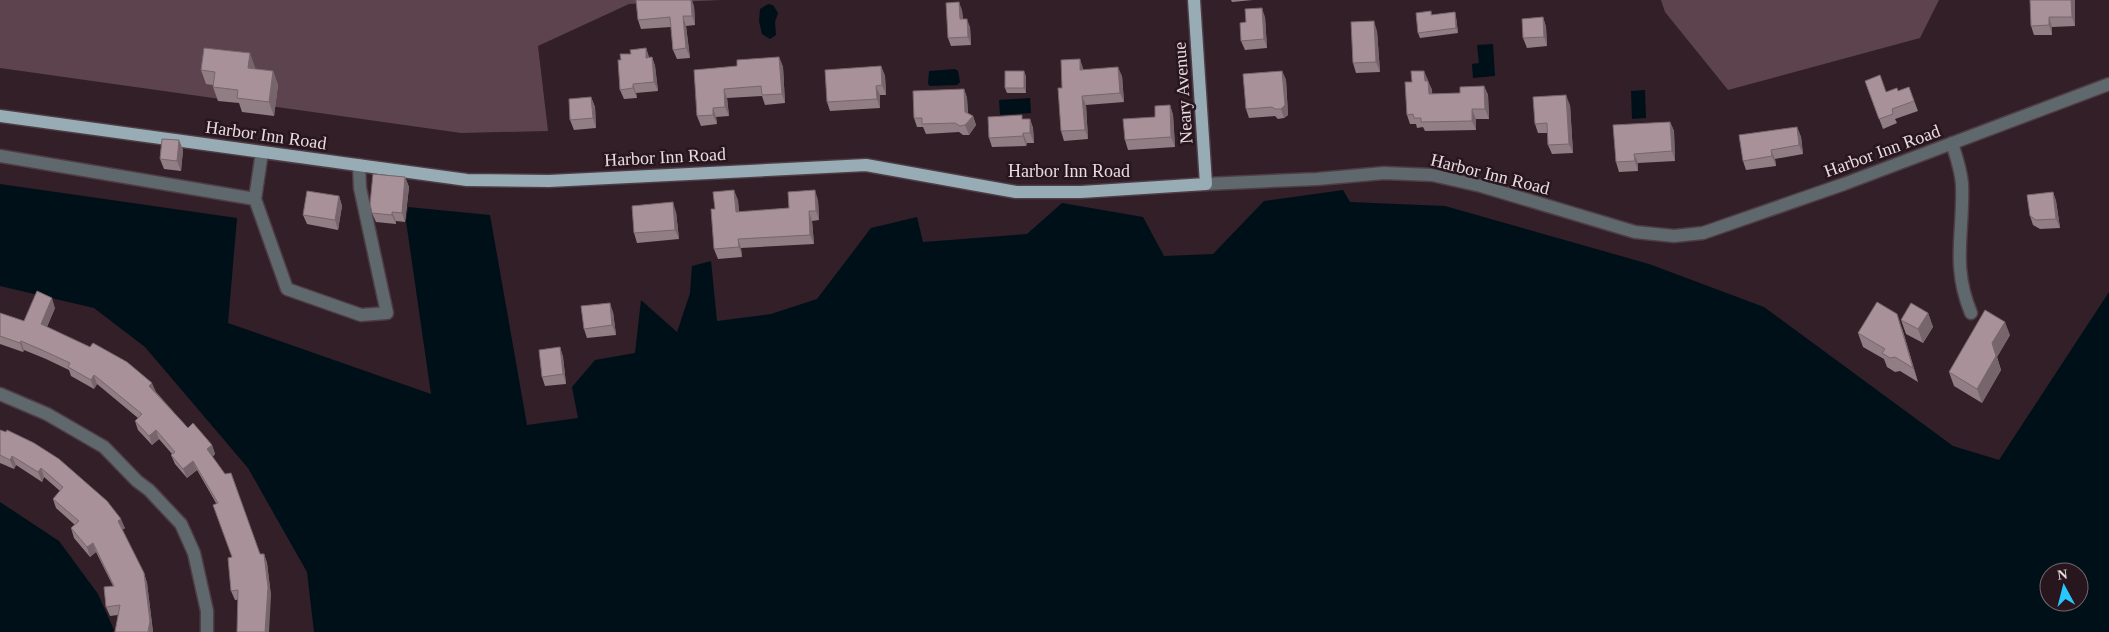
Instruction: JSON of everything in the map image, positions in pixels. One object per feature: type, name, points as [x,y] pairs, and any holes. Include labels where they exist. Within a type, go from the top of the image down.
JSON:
[{"type":"main road","name":"Neary Avenue","points":[[1194,0],[1206,184]]},
{"type":"main road","name":"Harbor Inn Road","points":[[0,116],[467,180],[549,181],[866,165],[1016,192],[1081,192],[1206,184]]},
{"type":"street","name":"Harbor Inn Road","points":[[1206,184],[1317,179],[1384,173],[1432,175],[1481,186],[1635,232],[1674,236],[1703,233],[2109,84]]},
{"type":"street","points":[[1952,143],[1962,183],[1959,266],[1964,294],[1971,313]]},
{"type":"street","points":[[262,152],[256,199],[287,289],[361,314],[388,313],[360,188],[359,165]]},
{"type":"street","points":[[0,156],[256,199]]},
{"type":"street","points":[[0,394],[47,414],[104,447],[137,481],[150,490],[180,524],[194,554],[207,611],[207,632]]},
{"type":"shaded area","points":[[0,0],[722,0],[629,4],[538,46],[548,131],[461,133],[0,68]]},
{"type":"shaded area","points":[[1661,0],[1939,0],[1920,38],[1728,90],[1665,12]]},
{"type":"shaded area","points":[[768,4],[773,5],[778,13],[775,22],[776,35],[770,39],[762,34],[759,21],[760,9]]},
{"type":"shaded area","points":[[1493,44],[1495,76],[1473,78],[1472,64],[1479,63],[1477,45]]},
{"type":"shaded area","points":[[955,69],[958,71],[960,82],[957,85],[930,86],[928,84],[929,71]]},
{"type":"shaded area","points":[[1645,90],[1646,118],[1632,119],[1631,91]]},
{"type":"shaded area","points":[[1030,98],[1031,113],[1000,115],[999,100]]},
{"type":"shaded area","points":[[0,184],[237,218],[228,323],[431,394],[406,221],[408,207],[490,215],[527,425],[578,418],[572,387],[595,360],[635,353],[641,300],[677,332],[690,293],[692,266],[711,261],[717,321],[771,314],[817,299],[871,228],[917,217],[923,242],[1027,234],[1062,203],[1143,217],[1164,256],[1213,254],[1264,201],[1343,190],[1350,202],[1445,206],[1649,264],[1764,307],[1953,446],[1999,460],[2109,292],[2109,632],[314,632],[307,572],[248,468],[145,347],[94,308],[0,286]]},
{"type":"shaded area","points":[[0,502],[59,541],[98,594],[114,630],[113,632],[0,632]]},
{"type":"building","points":[[636,0],[691,0],[692,16],[683,16],[686,48],[673,50],[670,17],[638,20]]},
{"type":"building","points":[[2030,0],[2071,0],[2072,17],[2049,17],[2049,25],[2031,26]]},
{"type":"building","points":[[959,2],[960,19],[967,19],[968,37],[948,38],[946,3]]},
{"type":"building","points":[[1262,8],[1264,39],[1241,41],[1240,23],[1246,22],[1245,9]]},
{"type":"building","points":[[1431,11],[1431,15],[1455,12],[1456,28],[1418,33],[1416,13]]},
{"type":"building","points":[[1543,17],[1544,37],[1523,38],[1522,19]]},
{"type":"building","points":[[1374,21],[1376,62],[1353,63],[1351,22]]},
{"type":"building","points":[[204,48],[250,53],[248,68],[273,71],[269,102],[237,98],[238,90],[213,87],[215,72],[201,70]]},
{"type":"building","points":[[646,48],[646,58],[652,57],[654,82],[633,84],[633,88],[620,90],[618,60],[621,60],[620,54],[631,54],[630,50]]},
{"type":"building","points":[[779,57],[782,94],[762,95],[761,86],[724,89],[725,107],[713,108],[713,115],[697,116],[694,70],[737,66],[737,60]]},
{"type":"building","points":[[1080,59],[1080,70],[1118,67],[1120,93],[1082,96],[1085,130],[1061,131],[1058,88],[1062,88],[1061,60]]},
{"type":"building","points":[[881,66],[882,85],[876,86],[877,99],[827,102],[825,70]]},
{"type":"building","points":[[1005,71],[1024,71],[1024,88],[1005,88]]},
{"type":"building","points":[[1282,71],[1285,105],[1281,109],[1272,107],[1246,109],[1243,74]]},
{"type":"building","points":[[1411,71],[1424,71],[1425,81],[1428,81],[1429,94],[1460,93],[1460,87],[1484,86],[1485,109],[1472,109],[1472,121],[1421,122],[1421,118],[1414,118],[1413,114],[1407,115],[1405,82],[1412,82]]},
{"type":"building","points":[[1880,75],[1886,92],[1897,88],[1898,91],[1909,87],[1914,101],[1892,109],[1893,114],[1879,119],[1865,81]]},
{"type":"building","points":[[964,89],[965,112],[973,116],[965,125],[960,126],[955,123],[922,124],[922,118],[914,118],[913,91]]},
{"type":"building","points":[[1566,95],[1569,144],[1548,145],[1547,123],[1535,124],[1533,97]]},
{"type":"building","points":[[591,97],[593,118],[570,120],[569,99]]},
{"type":"building","points":[[1170,105],[1171,137],[1125,140],[1123,119],[1155,117],[1155,106]]},
{"type":"building","points":[[1022,115],[1022,119],[1030,119],[1030,133],[1023,133],[1023,136],[989,138],[988,117]]},
{"type":"building","points":[[1670,122],[1672,151],[1634,154],[1635,161],[1616,162],[1613,125]]},
{"type":"building","points":[[1797,127],[1799,145],[1771,150],[1772,156],[1743,161],[1739,135]]},
{"type":"building","points":[[162,139],[179,140],[177,161],[160,159]]},
{"type":"building","points":[[373,174],[405,177],[402,213],[392,212],[392,215],[372,213],[370,204]]},
{"type":"building","points":[[734,190],[736,212],[789,208],[788,192],[815,190],[816,211],[809,211],[810,235],[738,239],[739,247],[714,249],[711,209],[715,209],[713,192]]},
{"type":"building","points":[[307,191],[339,196],[335,220],[303,215]]},
{"type":"building","points":[[2053,192],[2056,219],[2036,220],[2030,216],[2027,195]]},
{"type":"building","points":[[673,202],[675,230],[634,233],[632,206]]},
{"type":"building","points":[[37,291],[52,298],[41,324],[90,347],[93,343],[127,362],[152,383],[149,386],[188,428],[193,423],[212,445],[207,449],[225,474],[231,473],[260,554],[264,554],[268,587],[265,632],[237,632],[238,590],[231,591],[228,558],[232,557],[213,505],[218,503],[193,461],[183,469],[171,455],[175,452],[156,430],[149,436],[135,421],[142,414],[94,375],[91,380],[68,367],[70,363],[21,341],[20,343],[0,336],[0,313],[24,321]]},
{"type":"building","points":[[1877,302],[1897,314],[1913,368],[1895,357],[1890,358],[1882,353],[1885,349],[1858,333]]},
{"type":"building","points":[[610,303],[612,325],[584,329],[581,306]]},
{"type":"building","points":[[1911,303],[1928,313],[1918,329],[1901,320]]},
{"type":"building","points":[[1985,310],[2005,322],[1992,343],[1996,356],[1977,389],[1949,372]]},
{"type":"building","points":[[560,347],[563,374],[542,377],[539,350]]},
{"type":"building","points":[[0,430],[6,432],[7,430],[34,443],[59,459],[107,501],[121,519],[118,521],[144,573],[150,621],[148,632],[115,632],[120,605],[106,607],[104,587],[114,586],[93,543],[87,547],[71,528],[79,521],[53,499],[63,487],[41,468],[38,472],[12,456],[10,460],[0,455]]}]
